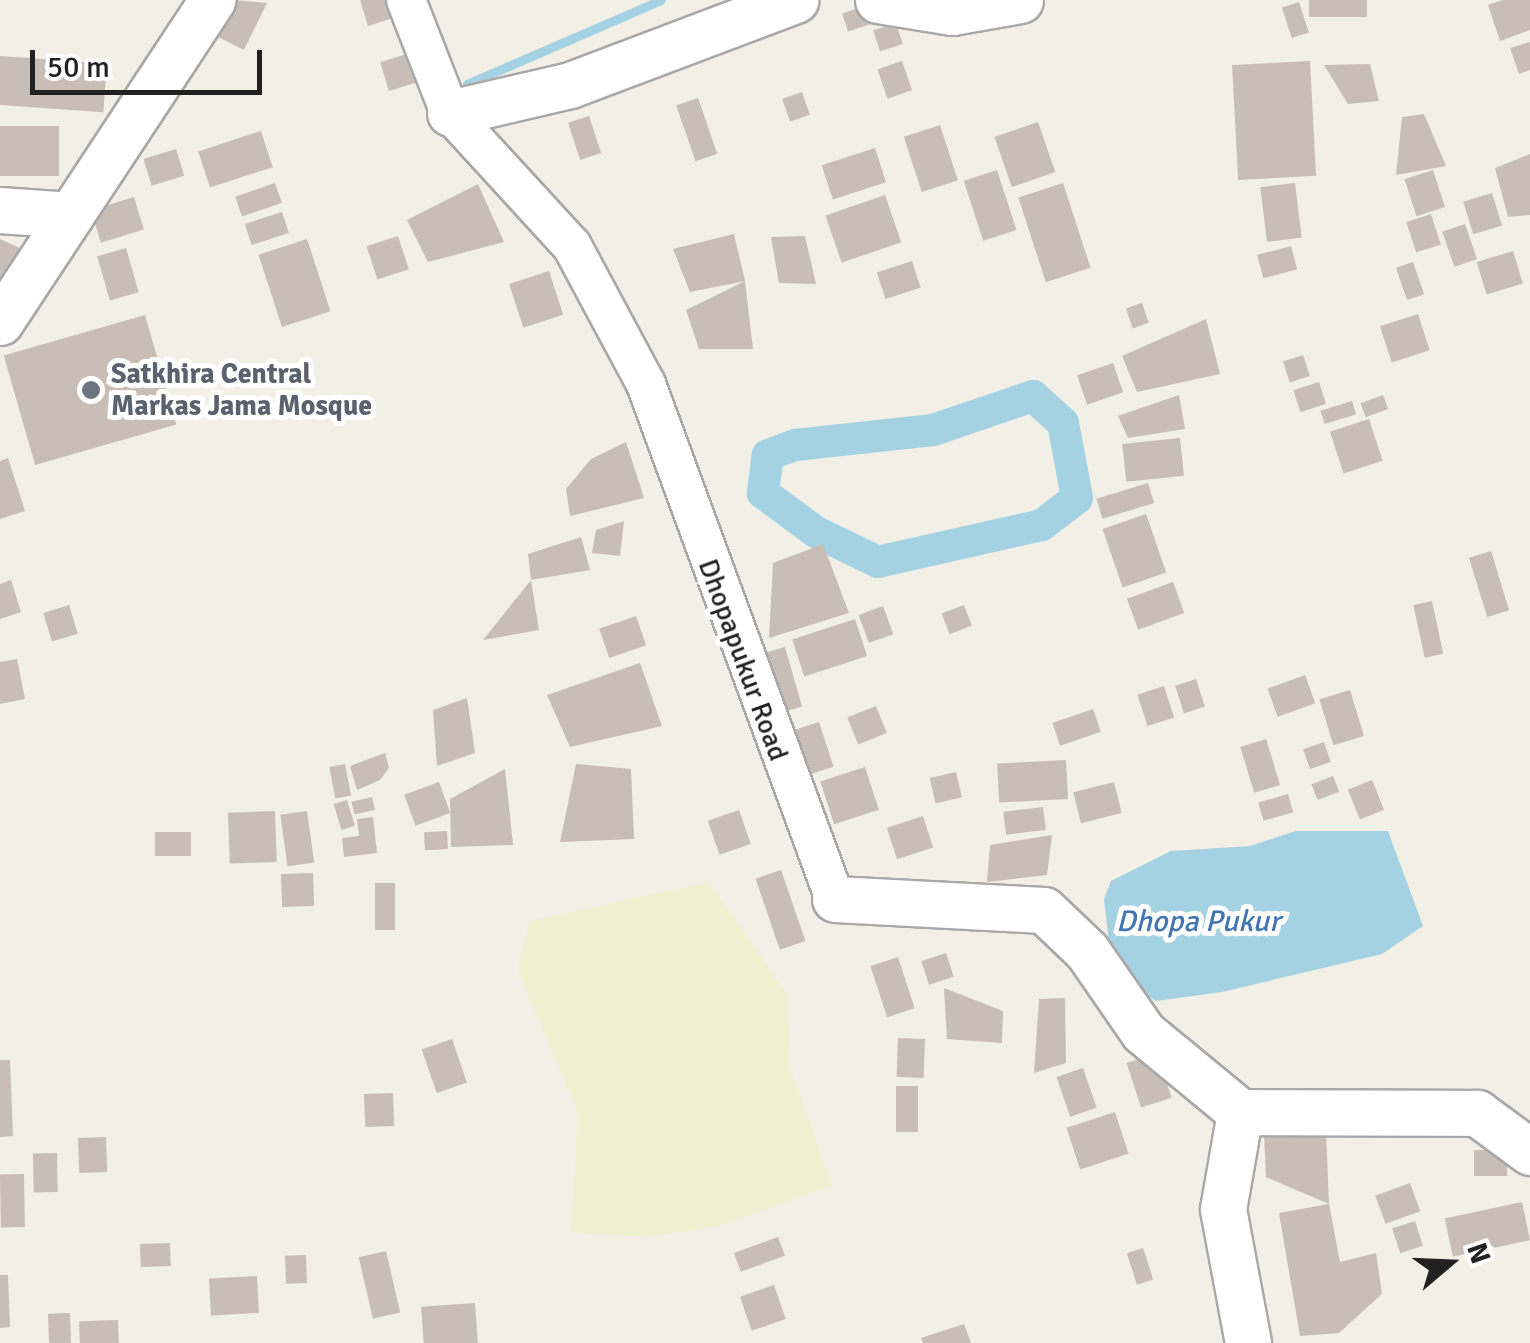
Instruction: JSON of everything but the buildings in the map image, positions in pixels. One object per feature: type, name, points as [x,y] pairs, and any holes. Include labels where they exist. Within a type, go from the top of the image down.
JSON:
[{"type":"street","points":[[0,322],[212,0]]},
{"type":"street","points":[[450,113],[570,85],[795,0]]},
{"type":"street","points":[[878,0],[952,12],[1020,0]]},
{"type":"street","name":"Dhopapukur Road","points":[[419,7],[450,113],[572,246],[646,384],[835,899],[1044,910],[1087,951],[1143,1032],[1240,1112]]},
{"type":"street","points":[[0,210],[71,214]]},
{"type":"street","points":[[1248,1343],[1222,1208],[1240,1112],[1477,1114],[1530,1152]]},
{"type":"green space","points":[[709,882],[788,996],[790,1067],[832,1185],[719,1226],[645,1237],[571,1232],[578,1112],[517,969],[530,921]]},
{"type":"water","name":"Dhopa Pukur","points":[[1296,831],[1388,831],[1423,926],[1382,954],[1222,992],[1156,1001],[1122,981],[1108,935],[1104,899],[1111,881],[1171,851],[1250,846]]},
{"type":"waterway","points":[[467,84],[661,0]]},
{"type":"waterway","points":[[1033,396],[1063,423],[1077,498],[1042,525],[878,562],[816,532],[763,493],[768,455],[795,445],[933,430],[1033,396]]},
{"type":"place","name":"Satkhira Central Markas Jama Mosque","points":[[91,390]]}]
